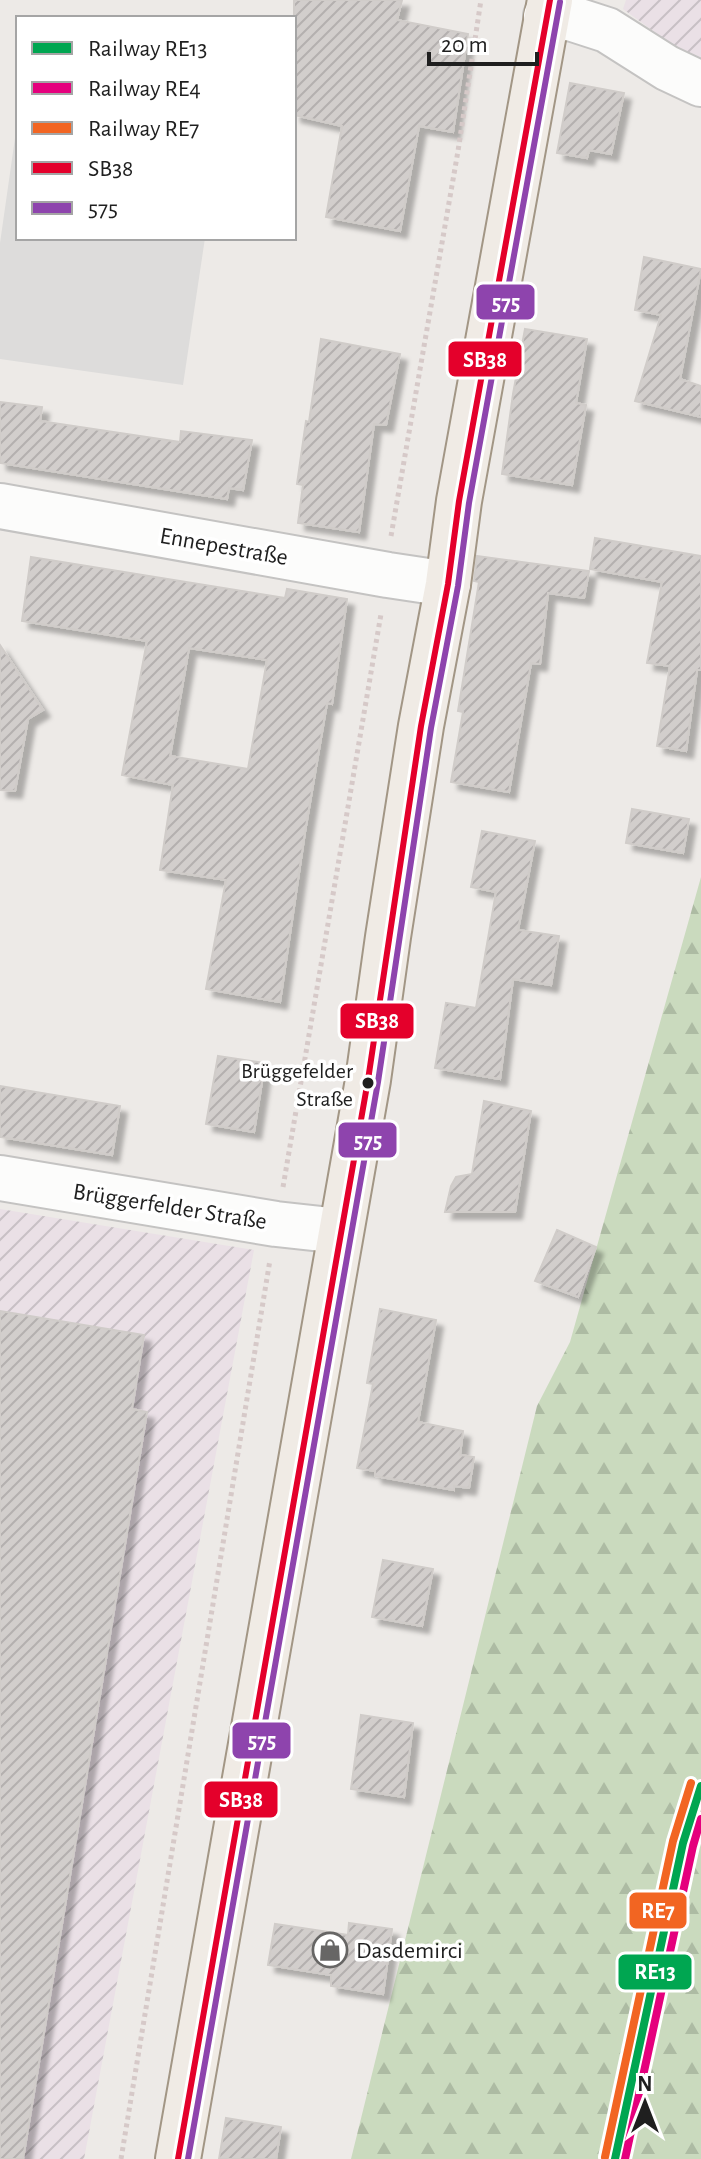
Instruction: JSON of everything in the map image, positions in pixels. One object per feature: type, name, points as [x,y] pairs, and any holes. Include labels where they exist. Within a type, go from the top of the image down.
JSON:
[{"type":"main road","points":[[178,2159],[368,1080],[421,726],[548,8]]},
{"type":"street","points":[[548,8],[607,30],[667,68],[701,84]]},
{"type":"street","name":"Ennepestraße","points":[[0,506],[448,584]]},
{"type":"street","name":"Brüggerfelder Straße","points":[[0,1178],[276,1224],[340,1231]]},
{"type":"path","points":[[121,2159],[276,1224],[388,575],[392,532],[481,0]]},
{"type":"shaded area","points":[[626,0],[701,0],[701,63],[623,9]]},
{"type":"shaded area","points":[[15,138],[16,240],[205,240],[183,385],[0,359],[0,243]]},
{"type":"shaded area","points":[[0,1209],[254,1250],[84,2159],[0,2159]]},
{"type":"green space","points":[[701,877],[701,2159],[351,2159],[537,1406],[570,1342]]},
{"type":"building","points":[[294,0],[402,0],[397,20],[468,34],[453,132],[419,126],[400,231],[326,217],[342,126],[296,115]]},
{"type":"building","points":[[570,83],[624,93],[611,154],[589,150],[587,158],[557,153]]},
{"type":"building","points":[[644,257],[701,269],[680,379],[701,386],[701,417],[635,401],[661,315],[635,310]]},
{"type":"building","points":[[525,329],[587,339],[576,403],[586,405],[572,485],[502,474]]},
{"type":"building","points":[[321,339],[400,354],[386,425],[374,424],[359,532],[298,523],[303,485],[297,484]]},
{"type":"building","points":[[0,402],[42,407],[40,421],[180,442],[181,431],[252,440],[243,490],[229,488],[227,499],[0,463]]},
{"type":"building","points":[[595,538],[701,556],[701,670],[697,670],[686,751],[657,746],[670,666],[647,663],[662,582],[590,569]]},
{"type":"building","points":[[477,556],[589,571],[584,598],[548,593],[540,664],[531,663],[509,792],[451,782],[463,712],[458,711],[479,582],[474,581]]},
{"type":"building","points":[[31,557],[285,598],[287,589],[347,599],[332,704],[327,703],[305,832],[280,1002],[206,989],[226,880],[160,870],[173,785],[122,775],[147,641],[22,621]],"holes":[[[189,648],[267,660],[248,769],[170,756]]]},
{"type":"building","points":[[0,645],[43,710],[28,719],[15,791],[0,790]]},
{"type":"building","points":[[632,809],[689,819],[683,853],[626,843]]},
{"type":"building","points":[[482,831],[535,841],[518,930],[559,936],[551,985],[513,979],[500,1079],[435,1068],[446,1003],[476,1008],[496,892],[471,887]]},
{"type":"building","points":[[218,1056],[265,1063],[254,1132],[206,1124]]},
{"type":"building","points":[[0,1086],[120,1106],[112,1155],[0,1137]]},
{"type":"building","points":[[484,1101],[531,1111],[515,1212],[445,1212],[456,1177],[472,1174]]},
{"type":"building","points":[[557,1230],[596,1247],[578,1297],[535,1281]]},
{"type":"building","points":[[380,1309],[436,1320],[418,1422],[463,1431],[460,1455],[474,1457],[469,1488],[454,1486],[454,1490],[375,1476],[375,1471],[357,1468],[373,1384],[367,1383]]},
{"type":"building","points":[[0,1311],[144,1335],[132,1409],[147,1412],[23,2159],[0,2159]]},
{"type":"building","points":[[383,1560],[433,1569],[422,1626],[372,1617]]},
{"type":"building","points":[[361,1715],[413,1723],[404,1797],[351,1789]]},
{"type":"building","name":"Dasdemirci","points":[[349,1923],[392,1929],[383,1994],[331,1986],[331,1975],[268,1965],[275,1924],[348,1935]]},
{"type":"building","points":[[226,2118],[281,2127],[276,2159],[219,2159]]},
{"type":"rail line","name":"RE7","points":[[605,2157],[673,1841],[691,1783]]},
{"type":"rail line","name":"RE13","points":[[615,2159],[683,1843],[701,1786]]},
{"type":"rail line","name":"RE4","points":[[625,2159],[701,1819]]},
{"type":"transit line","name":"SB38","points":[[178,2159],[368,1080],[421,726],[448,584],[459,501],[550,0]]},
{"type":"transit line","name":"575","points":[[188,2159],[378,1082],[431,728],[458,586],[469,503],[560,2]]},
{"type":"place","name":"Brüggefelder Straße","points":[[368,1083]]},
{"type":"place","name":"Dasdemirci","points":[[330,1950]]}]
